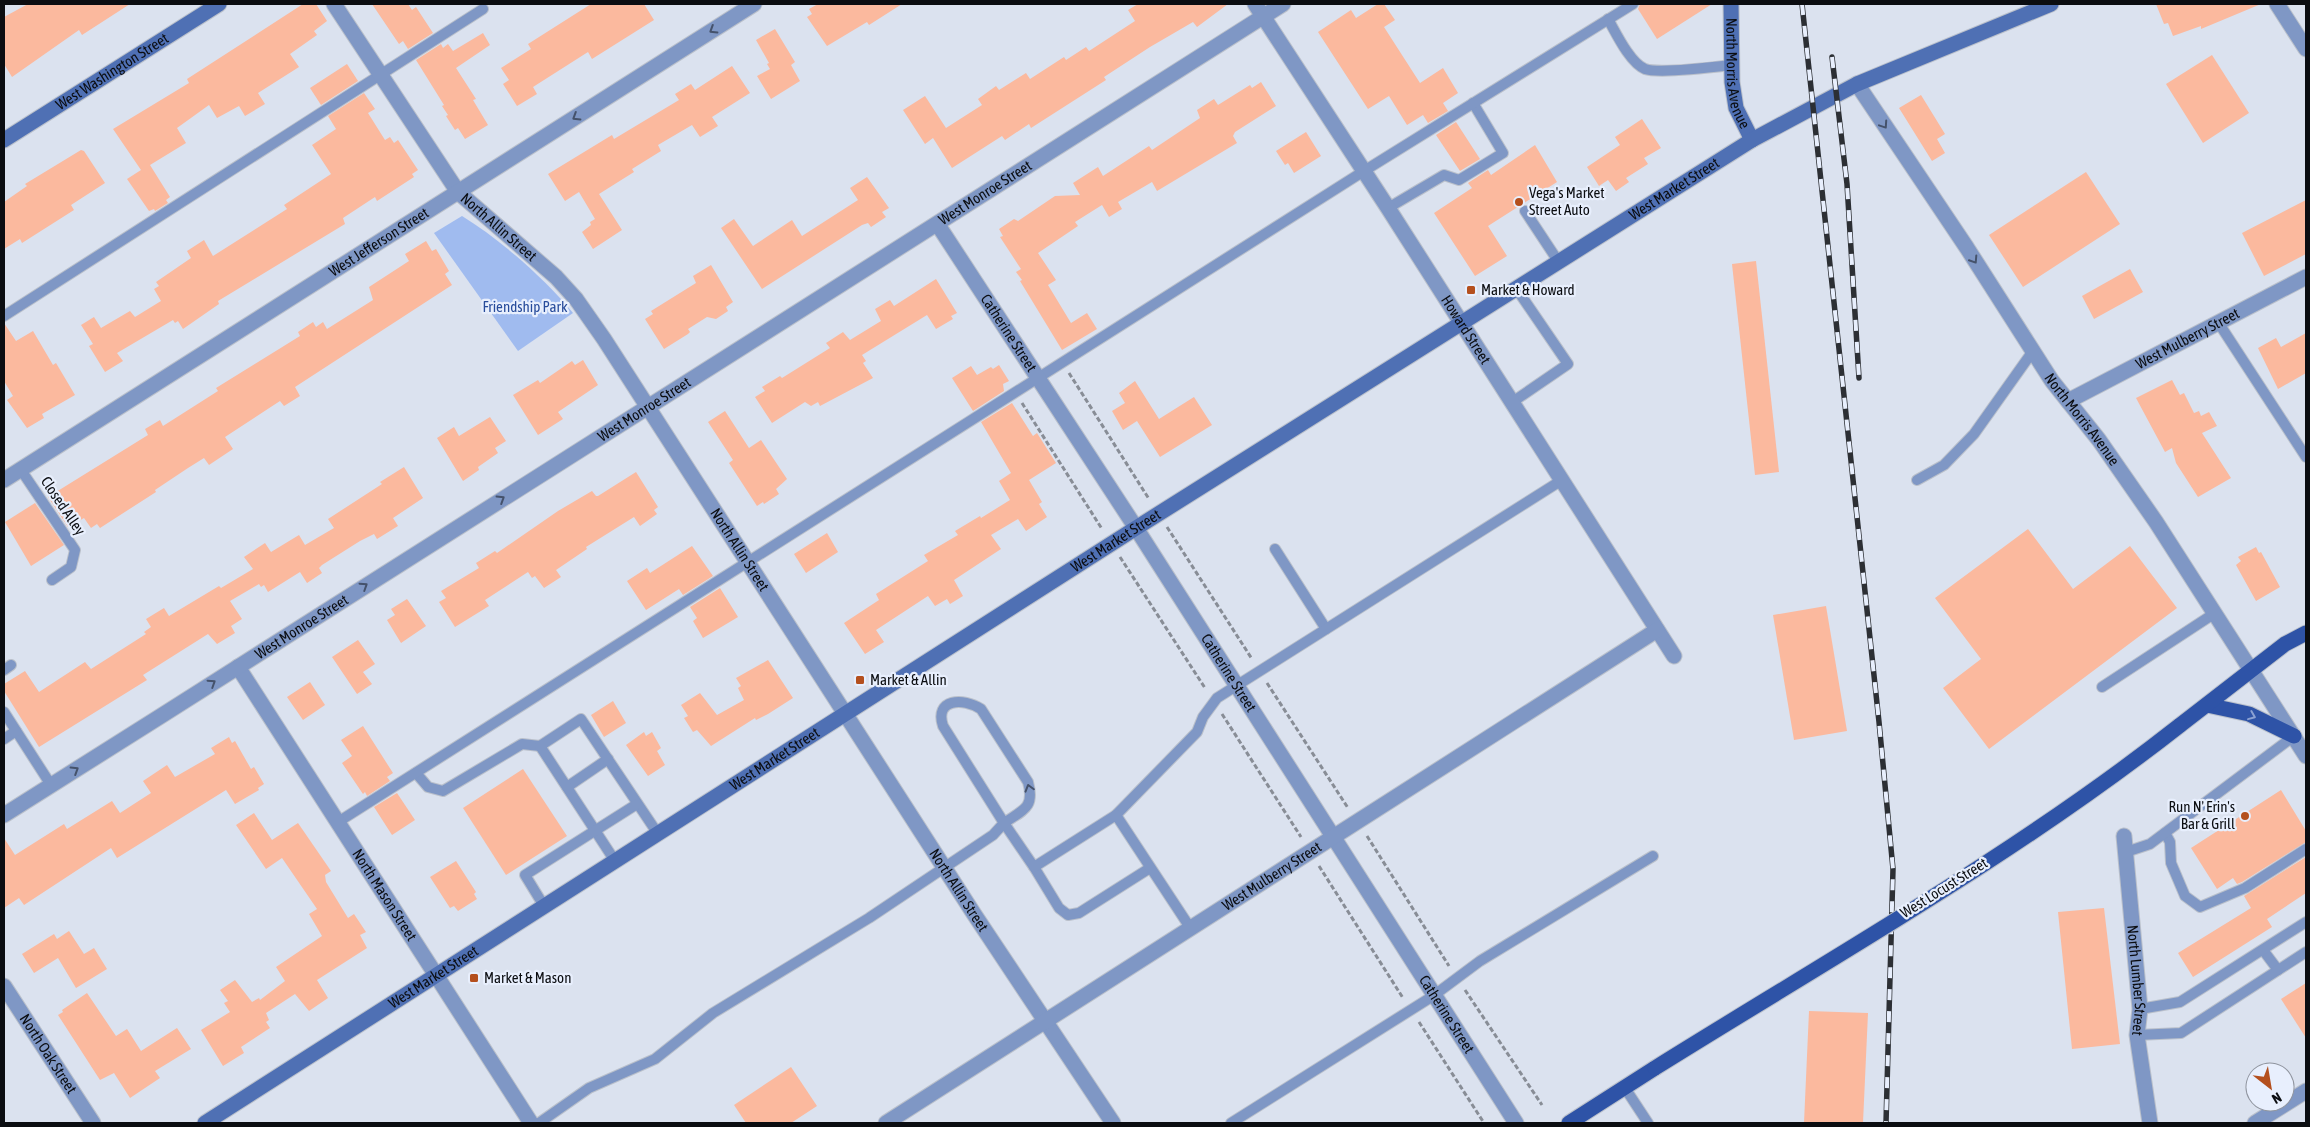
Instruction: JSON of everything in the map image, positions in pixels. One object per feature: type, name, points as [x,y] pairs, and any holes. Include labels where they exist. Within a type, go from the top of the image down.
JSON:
[{"type":"main road","name":"West Locust Street","points":[[1569,1123],[1965,876],[2119,774],[2251,670],[2286,644],[2306,633]]},
{"type":"main road","points":[[2207,705],[2249,714],[2294,736]]},
{"type":"street","name":"West Washington Street","points":[[4,140],[219,4]]},
{"type":"street","name":"North Allin Street","points":[[334,4],[458,192],[556,277],[576,299],[648,406],[747,563],[1113,1123]]},
{"type":"street","name":"West Jefferson Street","points":[[5,478],[21,470],[754,4]]},
{"type":"street","name":"West Monroe Street","points":[[5,810],[51,785],[648,406],[938,225],[1259,10],[1283,4]]},
{"type":"street","name":"North Morris Avenue","points":[[1731,4],[1732,65],[1736,108],[1752,140]]},
{"type":"street","name":"West Market Street","points":[[206,1123],[1158,514],[1752,140],[1857,84],[2051,4]]},
{"type":"street","points":[[2277,4],[2306,49]]},
{"type":"street","name":"Howard Street","points":[[1259,10],[1388,208],[1674,656]]},
{"type":"street","name":"North Morris Avenue","points":[[1857,84],[2033,351],[2068,401],[2099,440],[2156,522],[2306,756]]},
{"type":"street","name":"Catherine Street","points":[[938,225],[1136,528],[1433,996],[1516,1123]]},
{"type":"street","name":"West Mulberry Street","points":[[2068,401],[2306,277]]},
{"type":"street","name":"West Mulberry Street","points":[[886,1123],[1657,630]]},
{"type":"street","name":"North Mason Street","points":[[238,667],[531,1123]]},
{"type":"street","name":"North Lumber Street","points":[[2124,836],[2140,1009],[2137,1035],[2150,1123]]},
{"type":"street","name":"North Oak Street","points":[[4,986],[93,1123]]},
{"type":"street","points":[[2255,1123],[2306,1091]]},
{"type":"lane","points":[[338,822],[1364,171],[1632,4]]},
{"type":"lane","points":[[4,316],[483,10]]},
{"type":"lane","points":[[1608,19],[1631,57],[1645,69],[1692,69],[1732,65]]},
{"type":"lane","points":[[1388,208],[1444,175],[1459,180],[1503,153],[1473,103]]},
{"type":"lane","points":[[1524,211],[1558,261]]},
{"type":"lane","points":[[1511,403],[1568,364],[1516,288]]},
{"type":"lane","points":[[2218,322],[2306,457]]},
{"type":"lane","points":[[1917,480],[1944,465],[1974,434],[2033,351]]},
{"type":"lane","name":"Closed Alley","points":[[21,470],[75,550],[70,567],[52,580]]},
{"type":"lane","points":[[1034,868],[1116,814],[1197,732],[1203,717],[1214,701],[1562,480]]},
{"type":"lane","points":[[1275,549],[1326,629]]},
{"type":"lane","points":[[2102,688],[2215,613]]},
{"type":"lane","points":[[539,1123],[589,1088],[655,1059],[713,1013],[946,869],[993,835],[1004,823],[1027,808],[1032,796],[1028,782],[981,709],[970,702],[957,700],[943,709],[940,717],[943,726],[1004,823],[1059,908],[1068,915],[1080,913],[1150,868]]},
{"type":"lane","points":[[4,712],[51,785]]},
{"type":"lane","points":[[416,773],[428,786],[443,792],[522,744],[540,746],[581,719],[658,834]]},
{"type":"lane","points":[[4,739],[16,732]]},
{"type":"lane","points":[[2126,852],[2150,844],[2294,736]]},
{"type":"lane","points":[[540,746],[615,861]]},
{"type":"lane","points":[[567,786],[608,759]]},
{"type":"lane","points":[[544,906],[525,875],[637,804]]},
{"type":"lane","points":[[1116,814],[1191,929]]},
{"type":"lane","points":[[2165,833],[2170,842],[2171,863],[2185,896],[2200,907],[2245,888],[2306,849]]},
{"type":"lane","points":[[1231,1123],[1433,996],[1480,961],[1653,856]]},
{"type":"lane","points":[[2140,1009],[2180,1002],[2306,922]]},
{"type":"lane","points":[[2263,950],[2278,970]]},
{"type":"lane","points":[[2137,1035],[2181,1033],[2306,952]]},
{"type":"lane","points":[[1625,1088],[1648,1123]]},
{"type":"path","points":[[1062,362],[1457,978],[1542,1105]]},
{"type":"path","points":[[1015,392],[1484,1123]]},
{"type":"green space","name":"Friendship Park","points":[[462,216],[492,236],[521,260],[549,286],[573,313],[518,351],[434,233]]},
{"type":"building","points":[[28,4],[130,4],[82,35],[79,30],[12,77],[4,64],[4,17]]},
{"type":"building","points":[[303,4],[316,4],[327,21],[314,31],[317,35],[290,54],[299,67],[258,93],[265,104],[245,116],[239,106],[217,118],[209,105],[177,128],[186,143],[150,165],[170,197],[166,200],[168,203],[155,211],[154,209],[149,211],[127,179],[141,170],[113,129],[189,83],[187,79]]},
{"type":"building","points":[[372,4],[408,4],[412,10],[416,7],[433,33],[408,49],[403,41],[399,44]]},
{"type":"building","points":[[591,4],[644,4],[654,20],[592,59],[588,52],[533,87],[537,94],[517,106],[503,84],[509,80],[501,68],[531,49],[528,44]]},
{"type":"building","points":[[818,4],[902,4],[869,25],[867,22],[827,46],[807,17],[812,14],[809,9]]},
{"type":"building","points":[[1138,4],[1228,4],[1197,27],[1193,22],[1150,47],[1104,77],[1106,80],[1031,128],[1029,124],[1005,140],[1002,136],[952,168],[933,138],[925,144],[903,110],[925,96],[946,128],[982,105],[978,99],[996,86],[999,90],[1026,73],[1030,79],[1064,57],[1066,60],[1086,47],[1089,51],[1135,21],[1128,10]]},
{"type":"building","points":[[1378,4],[1384,4],[1395,20],[1384,27],[1420,83],[1443,68],[1458,93],[1443,103],[1448,111],[1428,123],[1423,115],[1407,125],[1389,96],[1368,109],[1318,32],[1351,10],[1356,18]]},
{"type":"building","points":[[1640,4],[1712,4],[1657,39],[1638,9]]},
{"type":"building","points":[[2156,4],[2261,4],[2201,29],[2201,26],[2173,36],[2168,23],[2164,24]]},
{"type":"building","points":[[775,29],[795,62],[791,65],[800,81],[771,99],[757,76],[770,69],[767,64],[769,63],[756,40]]},
{"type":"building","points":[[483,33],[490,45],[456,68],[476,99],[473,100],[488,125],[465,139],[458,128],[455,130],[446,116],[448,115],[442,106],[444,105],[416,60],[441,44],[443,48],[448,44],[453,51]]},
{"type":"building","points":[[2212,55],[2249,113],[2203,143],[2166,84]]},
{"type":"building","points":[[347,64],[358,81],[321,105],[310,88]]},
{"type":"building","points":[[732,66],[750,93],[712,117],[718,126],[700,137],[692,125],[658,145],[661,151],[632,169],[634,172],[599,194],[622,230],[593,249],[582,232],[595,219],[579,192],[565,201],[548,174],[612,135],[614,139],[679,100],[675,94],[691,84],[695,90]]},
{"type":"building","points":[[1261,82],[1276,106],[1235,132],[1233,136],[1237,143],[1157,191],[1152,182],[1118,202],[1122,209],[1109,217],[1102,205],[1075,222],[1078,226],[1038,253],[1056,280],[1048,285],[1071,323],[1087,313],[1097,329],[1062,350],[1020,281],[1022,280],[1016,272],[1021,269],[1000,237],[1003,236],[999,229],[1014,219],[1018,221],[1055,196],[1080,195],[1073,183],[1098,167],[1103,176],[1149,146],[1152,150],[1200,118],[1197,110],[1214,99],[1218,105],[1250,85],[1252,88]]},
{"type":"building","points":[[364,93],[375,109],[368,113],[385,140],[390,137],[394,143],[398,140],[418,170],[412,174],[414,177],[377,201],[375,197],[343,218],[345,224],[218,301],[219,304],[183,329],[178,321],[175,323],[173,320],[117,353],[123,361],[105,372],[89,346],[93,344],[81,325],[94,317],[101,328],[130,311],[135,317],[161,301],[154,289],[159,286],[156,282],[191,258],[187,251],[204,240],[213,256],[287,209],[284,205],[331,174],[312,145],[336,129],[328,116]]},
{"type":"building","points":[[1921,95],[1945,134],[1937,139],[1945,153],[1932,161],[1899,108]]},
{"type":"building","points":[[1642,119],[1661,148],[1644,158],[1648,164],[1626,178],[1629,182],[1616,191],[1608,180],[1599,186],[1587,167],[1620,145],[1615,137]]},
{"type":"building","points":[[1456,122],[1480,159],[1460,171],[1436,135]]},
{"type":"building","points":[[1306,132],[1321,156],[1294,173],[1288,163],[1285,165],[1276,151]]},
{"type":"building","points":[[1535,145],[1557,182],[1488,226],[1507,256],[1475,276],[1434,213],[1472,188],[1468,183],[1488,170],[1491,175]]},
{"type":"building","points":[[81,150],[84,151],[105,183],[71,205],[74,210],[22,243],[20,239],[4,249],[4,202],[27,186],[25,184]]},
{"type":"building","points":[[2086,172],[2120,224],[2023,287],[1989,235]]},
{"type":"building","points":[[867,177],[889,208],[882,212],[886,217],[871,227],[868,223],[862,225],[762,289],[721,228],[734,219],[753,246],[792,220],[802,236],[858,200],[850,188]]},
{"type":"building","points":[[2306,200],[2306,254],[2264,276],[2242,233]]},
{"type":"building","points":[[426,241],[432,251],[436,249],[449,271],[445,274],[452,285],[295,387],[300,396],[284,406],[280,401],[225,437],[233,449],[209,465],[204,458],[100,528],[97,524],[91,528],[84,518],[68,527],[48,497],[148,435],[145,429],[160,420],[163,426],[218,391],[216,388],[300,336],[298,332],[313,322],[316,327],[323,322],[327,329],[373,300],[369,287],[409,261],[405,254]]},
{"type":"building","points":[[1756,261],[1779,472],[1755,475],[1732,264]]},
{"type":"building","points":[[711,265],[733,302],[726,307],[728,311],[716,319],[707,317],[688,329],[690,332],[688,334],[664,349],[645,319],[653,314],[651,311],[696,283],[693,276]]},
{"type":"building","points":[[2130,269],[2143,292],[2094,319],[2082,296]]},
{"type":"building","points":[[936,279],[957,313],[951,316],[953,319],[936,329],[927,315],[862,355],[866,361],[863,363],[873,378],[820,406],[818,402],[811,406],[805,402],[772,423],[755,397],[765,391],[762,387],[780,376],[782,378],[830,348],[826,343],[843,332],[850,340],[881,321],[875,309],[890,300],[894,306]]},
{"type":"building","points":[[4,323],[16,341],[33,331],[53,365],[56,363],[75,395],[42,414],[44,418],[27,428],[7,400],[13,396],[4,381]]},
{"type":"building","points":[[2306,333],[2306,373],[2278,389],[2258,348],[2276,338],[2281,347]]},
{"type":"building","points":[[583,360],[598,385],[558,412],[563,419],[538,435],[513,395],[538,380],[540,383],[572,361],[575,365]]},
{"type":"building","points":[[999,365],[1009,381],[1003,384],[1004,391],[973,411],[952,378],[971,366],[977,375]]},
{"type":"building","points":[[2172,380],[2180,395],[2184,393],[2194,413],[2199,411],[2201,416],[2209,412],[2217,426],[2202,433],[2231,478],[2198,497],[2176,463],[2172,448],[2165,452],[2136,398]]},
{"type":"building","points":[[1135,381],[1159,419],[1194,397],[1212,425],[1160,457],[1137,421],[1123,430],[1112,411],[1125,403],[1119,393]]},
{"type":"building","points":[[1012,403],[1033,436],[1037,433],[1056,463],[1029,480],[1042,502],[1039,504],[1047,517],[1026,531],[1018,519],[991,535],[1001,549],[954,580],[963,596],[950,604],[947,599],[935,606],[928,596],[876,630],[884,642],[865,654],[844,623],[879,600],[876,594],[928,561],[924,555],[958,535],[955,531],[1010,500],[999,481],[1011,473],[981,422]]},
{"type":"building","points":[[725,411],[749,448],[761,440],[787,479],[776,489],[779,494],[764,504],[763,502],[757,506],[729,463],[733,460],[708,422]]},
{"type":"building","points":[[490,417],[506,441],[495,448],[498,453],[478,467],[479,470],[463,481],[437,438],[454,427],[459,436]]},
{"type":"building","points":[[404,467],[423,498],[393,518],[398,526],[377,539],[374,534],[360,541],[322,565],[319,568],[322,573],[307,583],[300,572],[268,592],[264,585],[261,587],[259,584],[230,601],[242,619],[231,626],[235,633],[217,644],[208,634],[143,675],[147,680],[39,747],[4,691],[4,684],[25,671],[39,692],[85,662],[91,669],[146,634],[144,632],[151,627],[146,619],[164,608],[169,616],[219,586],[221,588],[253,569],[244,557],[265,543],[271,552],[299,535],[305,545],[334,528],[328,519],[382,484],[380,482]]},
{"type":"building","points":[[636,472],[658,507],[654,510],[657,514],[640,526],[634,517],[586,547],[587,549],[556,570],[561,577],[544,588],[535,576],[532,578],[528,572],[485,600],[489,606],[455,627],[439,602],[446,598],[441,591],[479,568],[476,563],[495,551],[497,553],[558,511],[592,491],[598,496]]},
{"type":"building","points":[[35,503],[64,545],[31,566],[5,522]]},
{"type":"building","points":[[2028,529],[2073,589],[2130,546],[2177,608],[1989,749],[1943,688],[1981,659],[1935,598]]},
{"type":"building","points":[[827,533],[838,552],[806,573],[794,554]]},
{"type":"building","points":[[692,546],[713,576],[683,595],[679,589],[646,610],[627,581],[647,568],[650,573]]},
{"type":"building","points":[[2256,547],[2259,553],[2261,552],[2280,587],[2256,601],[2236,565],[2241,561],[2238,557]]},
{"type":"building","points":[[720,588],[738,617],[703,638],[693,621],[697,618],[690,607]]},
{"type":"building","points":[[407,599],[426,626],[401,643],[387,620],[395,615],[391,609]]},
{"type":"building","points":[[1826,606],[1847,731],[1794,740],[1773,615]]},
{"type":"building","points":[[358,640],[375,664],[363,672],[372,684],[357,694],[332,657]]},
{"type":"building","points":[[768,660],[793,698],[768,714],[756,720],[755,718],[711,746],[697,730],[693,732],[684,718],[688,716],[681,705],[700,693],[717,715],[744,700],[738,688],[741,686],[736,678]]},
{"type":"building","points":[[310,682],[325,705],[303,720],[287,697]]},
{"type":"building","points":[[613,701],[626,723],[604,737],[591,715]]},
{"type":"building","points":[[363,726],[393,773],[387,777],[390,781],[367,796],[365,792],[363,794],[342,763],[352,756],[341,740]]},
{"type":"building","points":[[644,732],[646,736],[652,732],[661,748],[657,751],[665,765],[648,776],[626,745]]},
{"type":"building","points":[[229,737],[232,743],[235,741],[251,769],[254,767],[264,784],[258,788],[259,790],[235,804],[226,790],[117,858],[111,848],[24,905],[19,898],[4,908],[4,838],[15,855],[64,824],[67,829],[112,801],[120,813],[151,793],[143,781],[167,765],[175,777],[215,754],[211,748]]},
{"type":"building","points":[[523,769],[567,836],[506,875],[463,808]]},
{"type":"building","points":[[2281,790],[2306,831],[2306,842],[2242,882],[2237,884],[2233,878],[2217,889],[2191,848]]},
{"type":"building","points":[[397,793],[415,820],[392,835],[374,807]]},
{"type":"building","points":[[254,813],[272,840],[298,823],[331,871],[325,875],[326,882],[348,918],[354,914],[366,932],[360,935],[367,948],[317,980],[328,998],[309,1011],[295,994],[266,1013],[269,1020],[266,1022],[270,1028],[241,1047],[244,1053],[223,1066],[201,1030],[230,1012],[224,1003],[228,1001],[220,990],[235,980],[252,1002],[259,998],[260,1000],[285,981],[276,967],[322,936],[309,914],[317,909],[282,858],[266,869],[236,825]]},
{"type":"building","points":[[2306,857],[2306,893],[2267,919],[2272,927],[2193,977],[2178,953],[2251,908],[2244,896]]},
{"type":"building","points":[[456,861],[476,892],[474,894],[477,899],[458,911],[454,906],[450,908],[430,877]]},
{"type":"building","points":[[2104,908],[2120,1044],[2072,1049],[2058,912]]},
{"type":"building","points":[[69,931],[84,954],[94,948],[107,969],[76,988],[58,958],[34,973],[22,954],[54,934],[57,939]]},
{"type":"building","points":[[2306,983],[2306,1038],[2281,999]]},
{"type":"building","points":[[87,993],[116,1036],[127,1029],[141,1051],[177,1028],[191,1049],[155,1071],[160,1078],[130,1098],[114,1073],[100,1080],[58,1015],[63,1012],[62,1010]]},
{"type":"building","points":[[1809,1011],[1868,1013],[1863,1123],[1804,1123]]},
{"type":"building","points":[[791,1067],[817,1106],[791,1123],[746,1123],[734,1105]]},
{"type":"railway","points":[[1802,4],[1893,869],[1886,1123]]},
{"type":"railway","points":[[1832,57],[1847,184],[1859,378]]},
{"type":"place","name":"Vega's Market Street Auto","points":[[1519,202]]},
{"type":"place","name":"Market & Howard","points":[[1471,290]]},
{"type":"place","name":"Market & Allin","points":[[860,680]]},
{"type":"place","name":"Run N' Erin's Bar & Grill","points":[[2245,816]]},
{"type":"place","name":"Market & Mason","points":[[474,978]]}]
